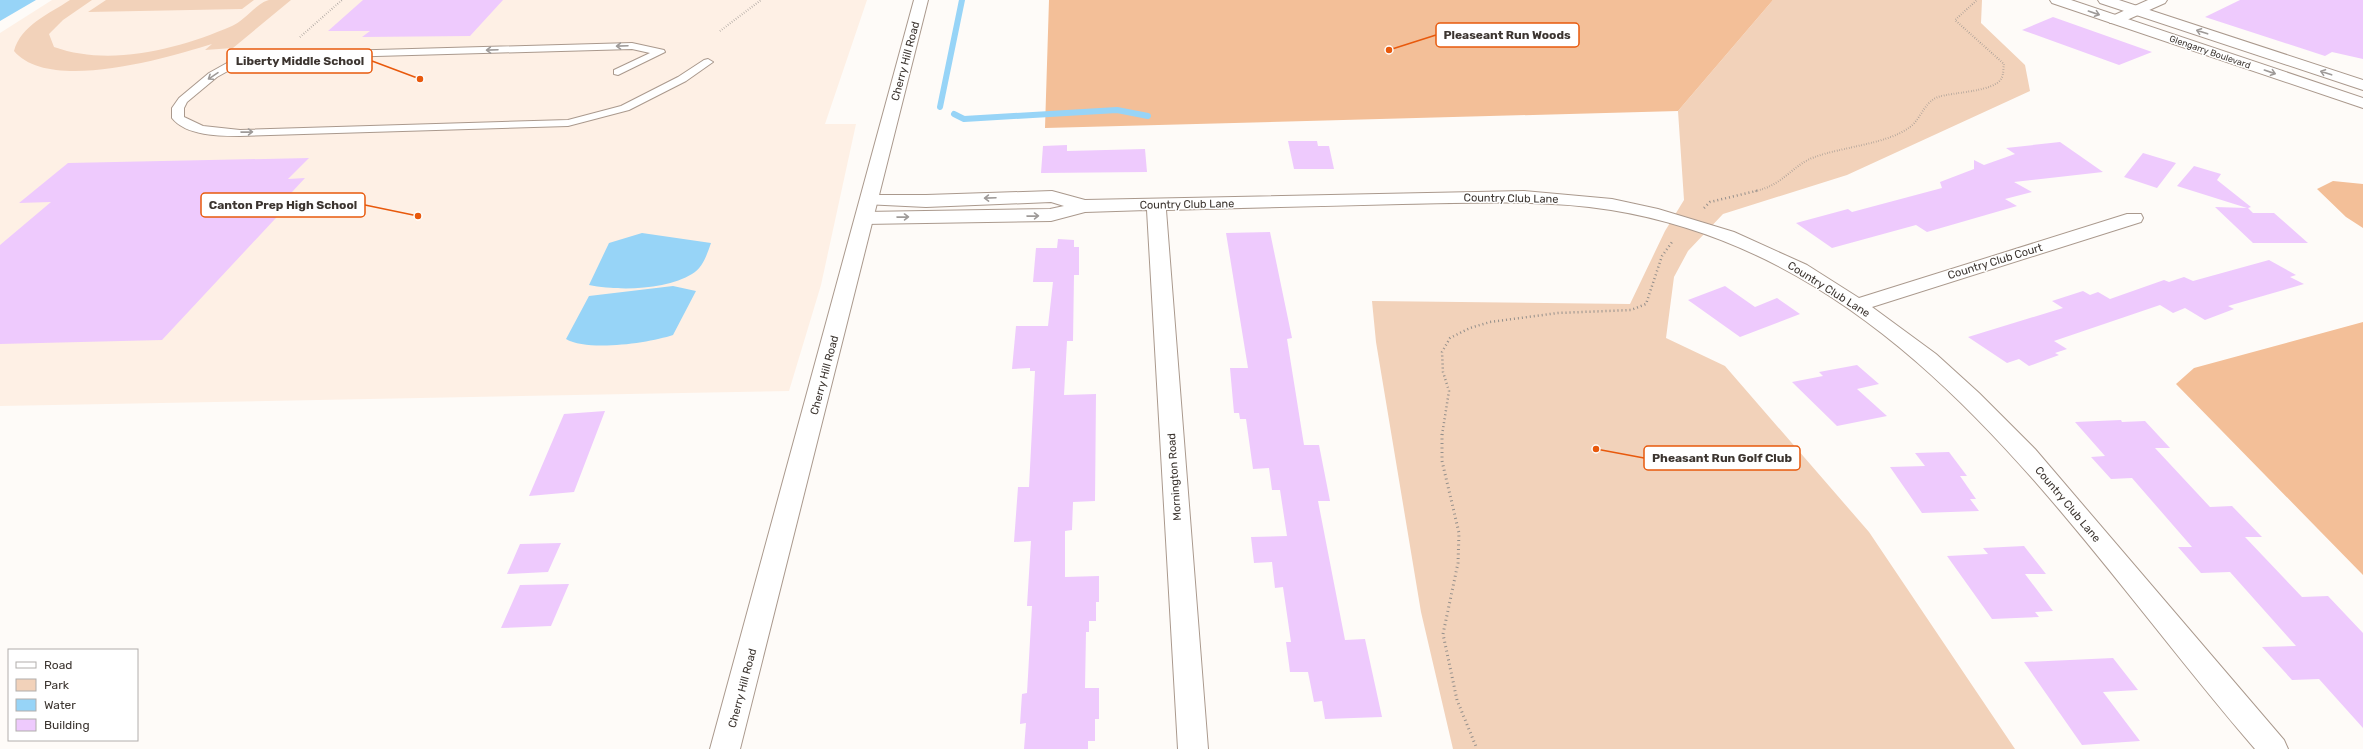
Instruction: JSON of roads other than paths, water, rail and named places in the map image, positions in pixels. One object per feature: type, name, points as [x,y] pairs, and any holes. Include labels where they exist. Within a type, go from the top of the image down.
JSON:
[{"type":"street","name":"Cherry Hill Road","points":[[725,749],[867,209],[902,66],[921,0]]},
{"type":"street","name":"Glengarry Boulevard","points":[[2057,0],[2363,103]]},
{"type":"street","name":"Glengarry Boulevard","points":[[2105,0],[2363,85]]},
{"type":"street","points":[[2116,20],[2160,0]]},
{"type":"street","name":"Country Club Lane","points":[[867,209],[1051,215],[1084,206],[1524,196],[1612,205],[1686,223],[1727,236],[1764,251],[1800,269],[1856,305],[1928,359],[1971,398],[2027,454],[2238,709],[2273,749]]},
{"type":"street","name":"Mornington Road","points":[[1156,204],[1193,749]]},
{"type":"street","name":"Country Club Court","points":[[1856,305],[2134,218]]},
{"type":"lane","points":[[618,72],[660,52],[632,46],[279,55],[250,59],[231,65],[213,75],[183,100],[178,108],[178,118],[188,126],[202,130],[240,133],[568,123],[625,108],[682,79],[708,62]]},
{"type":"water","points":[[0,0],[36,0],[0,21]]},
{"type":"water","points":[[642,233],[711,243],[699,268],[692,274],[682,279],[642,288],[614,288],[589,285],[609,243]]},
{"type":"water","points":[[673,286],[696,291],[673,335],[649,341],[603,346],[576,343],[566,339],[589,296]]},
{"type":"waterway","points":[[940,107],[962,0]]},
{"type":"waterway","points":[[954,114],[964,119],[1117,110],[1148,116]]},
{"type":"place","name":"Pleaseant Run Woods","points":[[1389,50]]},
{"type":"place","name":"Liberty Middle School","points":[[420,79]]},
{"type":"place","name":"Canton Prep High School","points":[[418,216]]},
{"type":"place","name":"Pheasant Run Golf Club","points":[[1596,449]]}]
